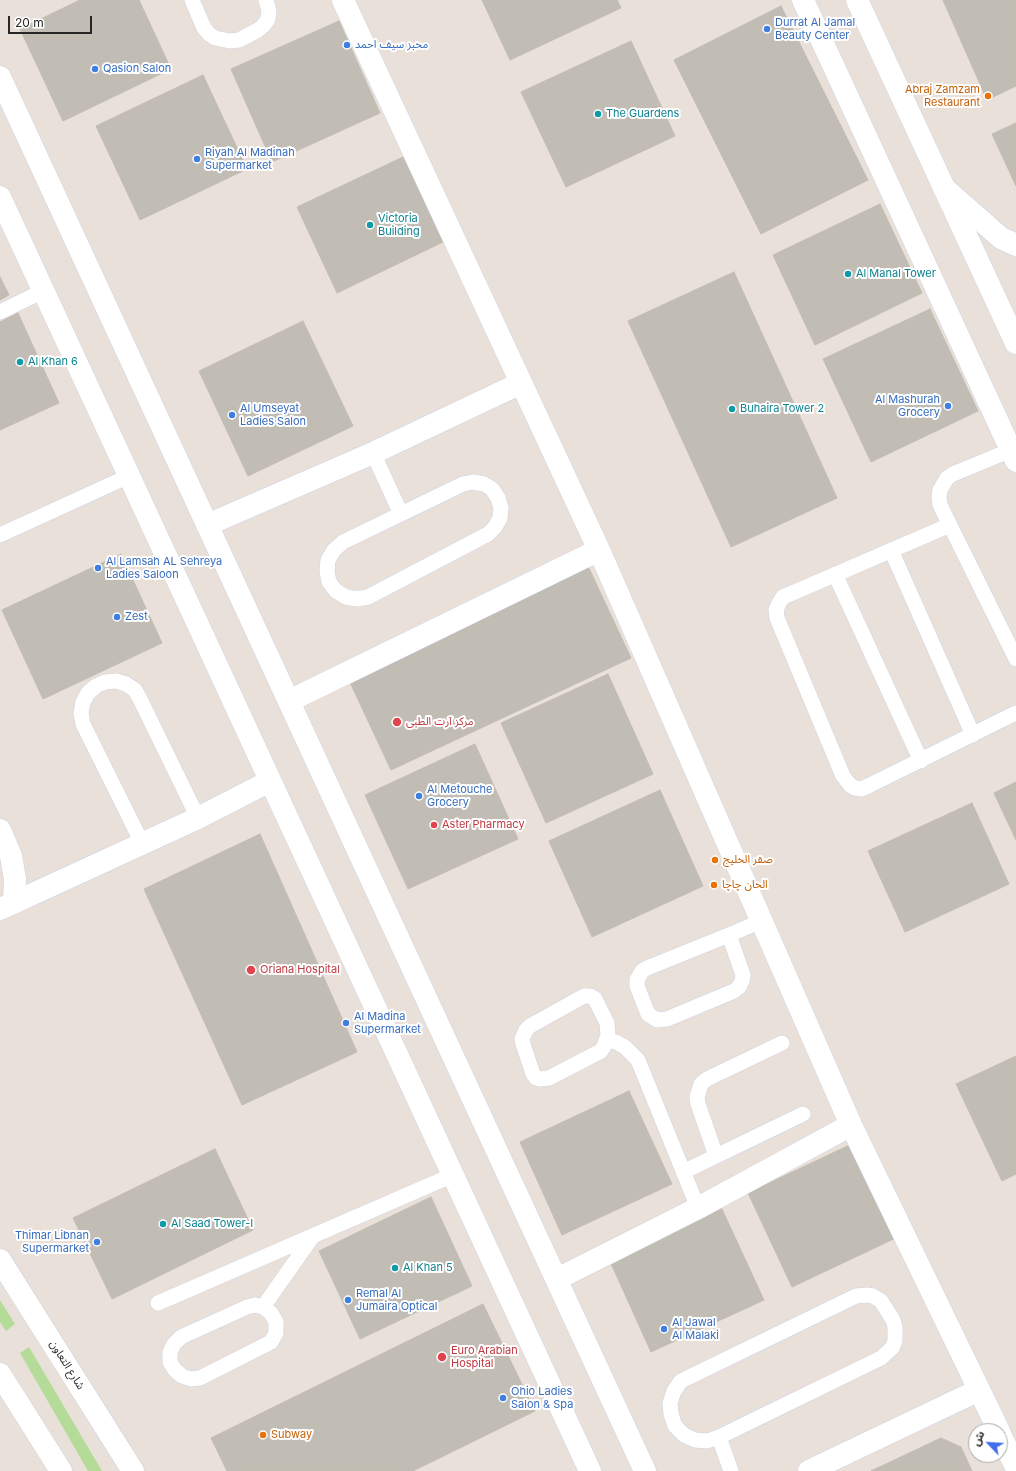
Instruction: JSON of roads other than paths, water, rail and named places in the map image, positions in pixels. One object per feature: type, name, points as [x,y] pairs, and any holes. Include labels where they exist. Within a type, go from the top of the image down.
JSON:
[{"type":"street","points":[[343,0],[599,550],[851,1125],[995,1423]]},
{"type":"street","points":[[803,0],[1013,455]]},
{"type":"street","points":[[857,0],[1016,343]]},
{"type":"street","points":[[0,77],[645,1471]]},
{"type":"street","points":[[944,188],[1001,238],[1016,245]]},
{"type":"street","points":[[0,197],[590,1471]]},
{"type":"street","points":[[207,525],[373,453],[521,383]]},
{"type":"street","points":[[289,701],[599,550]]},
{"type":"street","points":[[7,906],[198,818],[270,781]]},
{"type":"street","points":[[0,830],[11,856],[15,879],[7,906]]},
{"type":"street","points":[[557,1279],[698,1208],[851,1125]]},
{"type":"street","name":"شارع التعاون","points":[[0,1260],[133,1471]]},
{"type":"street","points":[[0,1374],[61,1471]]},
{"type":"street","points":[[809,1471],[979,1390]]},
{"type":"street","points":[[1008,1450],[1016,1467]]},
{"type":"lane","points":[[192,0],[204,28],[209,34],[215,38],[230,41],[239,40],[258,30],[264,25],[268,19],[269,11],[266,0]]},
{"type":"lane","points":[[0,312],[43,291]]},
{"type":"lane","points":[[373,453],[401,514]]},
{"type":"lane","points":[[1013,455],[953,474],[943,484],[940,490],[940,504],[1016,659]]},
{"type":"lane","points":[[0,535],[129,476]]},
{"type":"lane","points":[[473,482],[484,484],[492,489],[498,498],[501,508],[500,518],[495,527],[488,534],[368,597],[357,599],[346,597],[336,591],[329,582],[327,571],[328,560],[334,550],[343,542],[401,514],[463,484],[473,482]]},
{"type":"lane","points":[[950,525],[783,597],[776,610],[777,618],[843,776],[850,785],[861,788],[921,761],[1016,713]]},
{"type":"lane","points":[[891,550],[973,735]]},
{"type":"lane","points":[[835,574],[921,761]]},
{"type":"lane","points":[[142,844],[83,724],[81,713],[83,702],[88,693],[96,686],[105,682],[116,681],[126,684],[135,690],[198,818]]},
{"type":"lane","points":[[729,935],[742,969],[742,982],[739,987],[734,991],[667,1019],[657,1020],[648,1014],[636,986],[637,980],[642,971],[646,968],[729,935],[762,922]]},
{"type":"lane","points":[[584,996],[595,998],[608,1029],[607,1040],[601,1051],[548,1078],[540,1079],[533,1074],[522,1039],[530,1026],[584,996]]},
{"type":"lane","points":[[607,1040],[616,1042],[626,1047],[638,1060],[698,1208]]},
{"type":"lane","points":[[716,1156],[698,1104],[697,1097],[701,1084],[707,1079],[782,1043]]},
{"type":"lane","points":[[683,1172],[803,1114]]},
{"type":"lane","points":[[158,1303],[452,1175]]},
{"type":"lane","points":[[263,1307],[313,1236]]},
{"type":"lane","points":[[856,1296],[873,1296],[881,1301],[893,1320],[895,1327],[895,1341],[887,1354],[719,1437],[707,1441],[695,1440],[684,1435],[676,1426],[671,1414],[670,1402],[674,1391],[681,1381],[856,1296]]},
{"type":"lane","points":[[255,1305],[263,1307],[271,1313],[276,1322],[276,1333],[271,1342],[200,1378],[190,1379],[182,1376],[175,1370],[170,1362],[170,1352],[174,1344],[181,1337],[247,1307],[255,1305]]},
{"type":"lane","points":[[719,1437],[731,1471]]},
{"type":"place","name":"Durrat Al Jamal Beauty Center","points":[[767,29]]},
{"type":"place","name":"مخبز سیف احمد","points":[[347,45]]},
{"type":"place","name":"Qasion Salon","points":[[95,69]]},
{"type":"place","name":"Abraj Zamzam Restaurant","points":[[988,96]]},
{"type":"place","name":"The Guardens","points":[[598,114]]},
{"type":"place","name":"Riyah Al Madinah Supermarket","points":[[197,159]]},
{"type":"place","name":"Victoria Building","points":[[370,225]]},
{"type":"place","name":"Al Manal Tower","points":[[848,274]]},
{"type":"place","name":"Al Khan 6","points":[[20,362]]},
{"type":"place","name":"Al Mashurah Grocery","points":[[948,406]]},
{"type":"place","name":"Buhaira Tower 2","points":[[732,409]]},
{"type":"place","name":"Al Umseyat Ladies Salon","points":[[232,415]]},
{"type":"place","name":"Al Lamsah AL Sehreya Ladies Saloon","points":[[98,568]]},
{"type":"place","name":"Zest","points":[[117,617]]},
{"type":"place","name":"مرکز آرت الطبی","points":[[397,722]]},
{"type":"place","name":"Al Metouche Grocery","points":[[419,796]]},
{"type":"place","name":"Aster Pharmacy","points":[[434,825]]},
{"type":"place","name":"صقر الخليج","points":[[715,860]]},
{"type":"place","name":"الخان چاچا","points":[[714,885]]},
{"type":"place","name":"Oriana Hospital","points":[[251,970]]},
{"type":"place","name":"Al Madina Supermarket","points":[[346,1023]]},
{"type":"place","name":"Al Saad Tower-I","points":[[163,1224]]},
{"type":"place","name":"Thimar Libnan Supermarket","points":[[97,1242]]},
{"type":"place","name":"Al Khan 5","points":[[395,1268]]},
{"type":"place","name":"Remal Al Jumaira Optical","points":[[348,1300]]},
{"type":"place","name":"Al Jawal Al Malaki","points":[[664,1329]]},
{"type":"place","name":"Euro Arabian Hospital","points":[[442,1357]]},
{"type":"place","name":"Ohio Ladies Salon & Spa","points":[[503,1398]]},
{"type":"place","name":"Subway","points":[[263,1435]]}]
